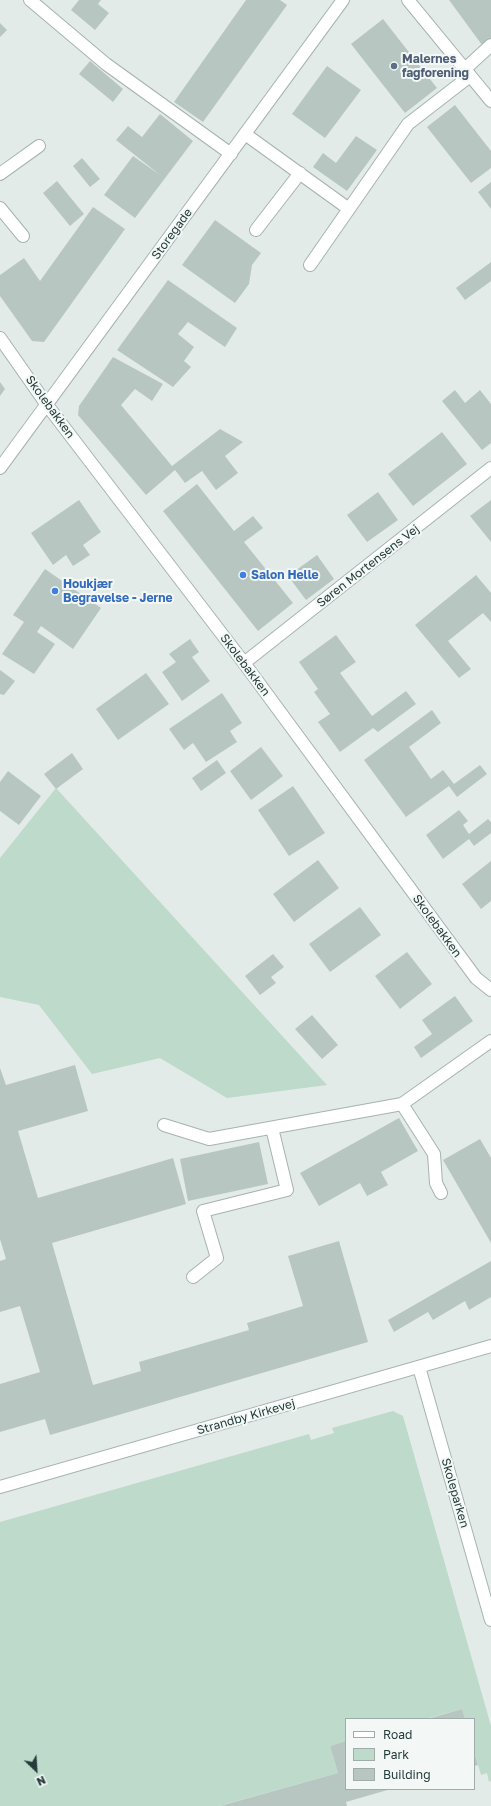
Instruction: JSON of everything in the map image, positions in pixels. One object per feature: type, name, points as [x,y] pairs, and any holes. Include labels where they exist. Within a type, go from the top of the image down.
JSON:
[{"type":"street","points":[[30,0],[106,64],[230,154]]},
{"type":"street","name":"Storegade","points":[[0,468],[343,0]]},
{"type":"street","points":[[408,0],[491,101]]},
{"type":"street","points":[[310,265],[408,124],[468,73],[491,45]]},
{"type":"street","points":[[245,134],[349,209]]},
{"type":"street","points":[[0,174],[39,146]]},
{"type":"street","points":[[256,230],[300,173]]},
{"type":"street","points":[[0,208],[23,236]]},
{"type":"street","name":"Skolebakken","points":[[0,338],[47,405],[244,663],[476,978],[491,990]]},
{"type":"street","name":"Søren Mortensens Vej","points":[[244,663],[491,468]]},
{"type":"street","points":[[164,1125],[209,1139],[402,1104],[491,1041]]},
{"type":"street","points":[[402,1104],[434,1154],[436,1183],[441,1192]]},
{"type":"street","points":[[193,1277],[218,1258],[203,1211],[287,1190],[272,1128]]},
{"type":"street","name":"Strandby Kirkevej","points":[[0,1487],[491,1346]]},
{"type":"street","name":"Skoleparken","points":[[419,1367],[491,1620]]},
{"type":"green space","points":[[56,788],[327,1085],[227,1098],[160,1058],[92,1074],[39,1005],[0,997],[0,858]]},
{"type":"green space","points":[[393,1411],[403,1416],[491,1726],[491,1781],[489,1782],[487,1773],[481,1775],[475,1754],[475,1718],[465,1718],[462,1709],[429,1718],[345,1718],[345,1741],[330,1746],[338,1773],[219,1806],[0,1806],[0,1522],[309,1434],[311,1440],[334,1433],[332,1428]]},
{"type":"building","points":[[79,0],[101,0],[98,4],[109,13],[95,30],[71,10]]},
{"type":"building","points":[[246,0],[280,0],[287,5],[203,122],[174,102]]},
{"type":"building","points":[[449,0],[491,0],[491,38],[482,45]]},
{"type":"building","name":"Malernes fagforening","points":[[383,19],[437,88],[405,113],[351,44]]},
{"type":"building","points":[[0,23],[7,30],[0,37]]},
{"type":"building","points":[[90,61],[123,89],[113,102],[79,74]]},
{"type":"building","points":[[327,66],[361,90],[325,138],[292,114]]},
{"type":"building","points":[[455,105],[491,151],[491,168],[471,183],[427,127]]},
{"type":"building","points":[[160,114],[193,141],[135,218],[104,195],[133,156],[160,175],[116,140],[128,126],[142,137]]},
{"type":"building","points":[[356,136],[377,150],[347,191],[313,167],[323,153],[336,163]]},
{"type":"building","points":[[82,158],[100,179],[90,187],[73,166]]},
{"type":"building","points":[[57,181],[84,214],[70,226],[43,193]]},
{"type":"building","points":[[491,182],[491,209],[478,192]]},
{"type":"building","points":[[93,207],[125,229],[44,342],[32,341],[0,296],[0,275],[24,258],[40,281]]},
{"type":"building","points":[[215,220],[261,253],[252,265],[249,284],[235,303],[182,265]]},
{"type":"building","points":[[491,262],[491,281],[465,300],[456,288]]},
{"type":"building","points":[[168,280],[237,328],[225,347],[188,322],[178,334],[194,347],[184,361],[191,367],[173,387],[117,350]]},
{"type":"building","points":[[113,357],[163,384],[152,401],[135,389],[121,405],[172,466],[220,429],[243,442],[225,456],[238,473],[216,490],[202,471],[185,483],[175,470],[146,495],[78,415],[79,406]]},
{"type":"building","points":[[0,382],[5,389],[0,396]]},
{"type":"building","points":[[455,390],[465,403],[480,390],[491,404],[491,443],[482,450],[442,401]]},
{"type":"building","points":[[442,432],[467,464],[413,506],[388,474]]},
{"type":"building","points":[[197,484],[234,531],[253,516],[263,528],[244,542],[293,603],[258,631],[163,511]]},
{"type":"building","points":[[378,492],[398,520],[367,542],[347,515]]},
{"type":"building","points":[[79,500],[101,532],[83,545],[90,555],[73,566],[66,555],[53,565],[31,533]]},
{"type":"building","points":[[491,500],[491,542],[470,516]]},
{"type":"building","points":[[317,555],[334,579],[306,600],[288,576]]},
{"type":"building","points":[[45,569],[101,608],[73,649],[41,626],[37,632],[55,644],[34,674],[2,654],[24,622],[13,615]]},
{"type":"building","points":[[476,575],[491,593],[491,622],[483,613],[448,641],[471,669],[459,678],[415,625]]},
{"type":"building","points":[[336,635],[356,662],[340,673],[372,716],[406,691],[416,704],[378,732],[373,728],[340,752],[318,722],[330,714],[314,692],[318,689],[299,662]]},
{"type":"building","points":[[190,639],[199,652],[192,657],[210,681],[182,701],[162,672],[176,662],[169,654]]},
{"type":"building","points":[[0,670],[15,681],[4,695],[0,694]]},
{"type":"building","points":[[146,673],[169,704],[118,740],[96,709]]},
{"type":"building","points":[[222,693],[242,723],[230,731],[237,742],[206,762],[193,743],[184,750],[169,729]]},
{"type":"building","points":[[432,710],[441,723],[409,747],[431,779],[443,770],[454,784],[480,765],[487,774],[457,797],[449,786],[406,817],[364,760]]},
{"type":"building","points":[[261,747],[283,776],[251,800],[230,771]]},
{"type":"building","points":[[72,753],[83,769],[56,789],[44,774]]},
{"type":"building","points":[[217,760],[226,773],[201,791],[192,778]]},
{"type":"building","points":[[8,771],[41,796],[19,825],[0,811],[0,782]]},
{"type":"building","points":[[293,786],[325,833],[289,856],[258,810]]},
{"type":"building","points":[[459,810],[468,821],[463,825],[469,834],[488,819],[491,822],[491,833],[474,846],[469,839],[443,859],[426,835]]},
{"type":"building","points":[[318,860],[339,888],[294,922],[273,894]]},
{"type":"building","points":[[491,861],[491,901],[481,909],[462,884]]},
{"type":"building","points":[[360,907],[381,935],[330,972],[309,944]]},
{"type":"building","points":[[407,952],[432,984],[400,1009],[375,976]]},
{"type":"building","points":[[273,954],[284,967],[271,977],[276,983],[260,995],[245,976]]},
{"type":"building","points":[[455,996],[473,1021],[421,1058],[414,1047],[432,1034],[422,1020]]},
{"type":"building","points":[[312,1015],[338,1045],[322,1059],[295,1029]]},
{"type":"building","points":[[75,1065],[88,1111],[18,1131],[38,1198],[173,1158],[186,1204],[52,1243],[93,1385],[141,1371],[139,1362],[249,1330],[247,1323],[303,1306],[288,1256],[339,1241],[368,1342],[50,1435],[45,1419],[0,1432],[0,1384],[40,1372],[20,1306],[0,1312],[0,1261],[6,1259],[0,1239],[0,1068],[6,1085]]},
{"type":"building","points":[[399,1118],[418,1151],[381,1172],[388,1185],[367,1196],[360,1183],[319,1206],[300,1173]]},
{"type":"building","points":[[480,1139],[491,1158],[491,1243],[443,1160]]},
{"type":"building","points":[[259,1142],[268,1184],[188,1201],[180,1159]]},
{"type":"building","points":[[491,1261],[491,1297],[469,1310],[465,1301],[433,1320],[428,1312],[394,1332],[388,1320]]},
{"type":"building","points":[[462,1709],[465,1718],[430,1718]]},
{"type":"building","points":[[345,1741],[345,1790],[388,1790],[346,1802],[347,1806],[220,1806],[338,1773],[330,1746]]},
{"type":"building","points":[[475,1755],[478,1765],[475,1766]]},
{"type":"place","name":"Malernes fagforening","points":[[394,66]]},
{"type":"place","name":"Salon Helle","points":[[243,575]]},
{"type":"place","name":"Houkjær Begravelse - Jerne","points":[[55,591]]}]
